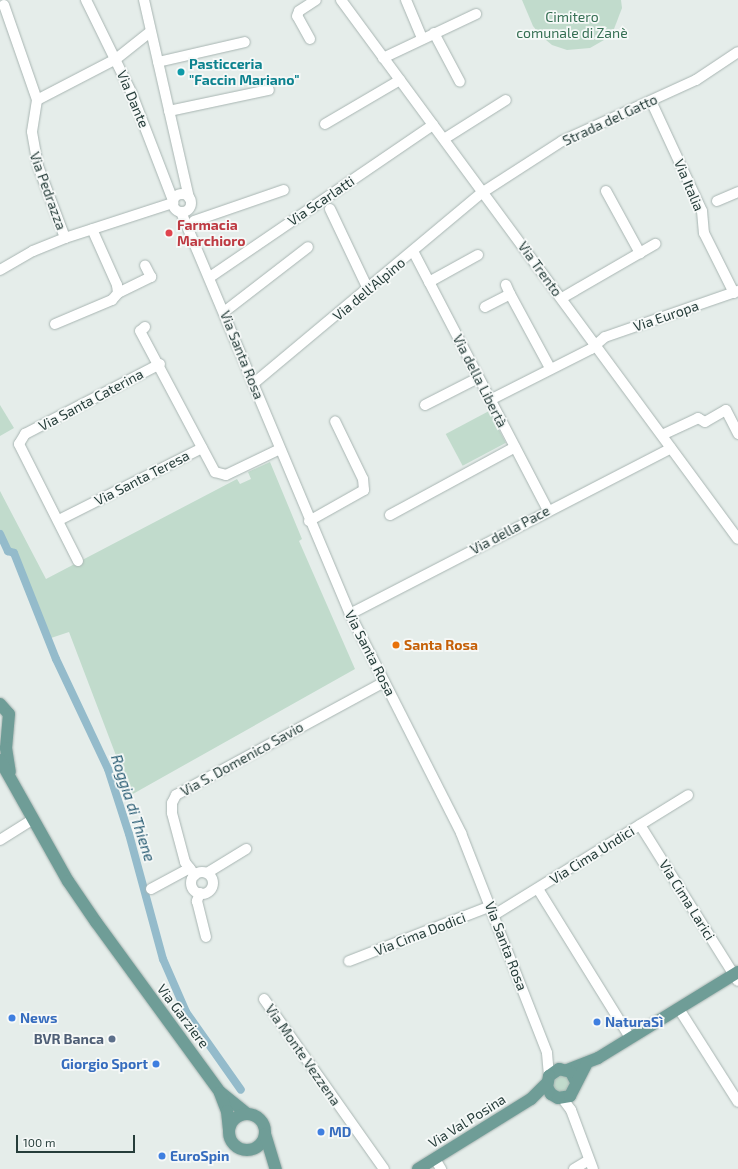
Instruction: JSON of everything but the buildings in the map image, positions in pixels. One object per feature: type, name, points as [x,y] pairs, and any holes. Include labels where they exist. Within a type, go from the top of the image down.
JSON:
[{"type":"main road","points":[[0,704],[9,714],[4,729],[13,786]]},
{"type":"main road","name":"Via Garziere","points":[[0,760],[32,820],[68,881],[122,959],[220,1092],[246,1114],[261,1120],[275,1169]]},
{"type":"main road","name":"Via Val Posina","points":[[552,1088],[555,1070],[586,1064],[737,976]]},
{"type":"main road","points":[[575,1087],[586,1064]]},
{"type":"main road","points":[[565,1069],[575,1087]]},
{"type":"main road","name":"Via Val Posina","points":[[418,1169],[438,1164],[531,1099],[552,1088],[575,1087]]},
{"type":"main road","name":"Via Garziere","points":[[220,1092],[227,1111],[229,1130],[233,1142],[238,1147],[250,1149],[275,1169]]},
{"type":"main road","points":[[229,1130],[233,1120],[246,1114]]},
{"type":"main road","points":[[250,1149],[260,1144],[265,1134]]},
{"type":"street","name":"Via Dante","points":[[86,0],[116,58],[176,204]]},
{"type":"street","name":"Via Santa Rosa","points":[[144,0],[150,32],[190,201],[198,249]]},
{"type":"street","points":[[310,39],[297,16],[300,11],[316,0]]},
{"type":"street","name":"Via Trento","points":[[341,0],[562,298],[738,539]]},
{"type":"street","points":[[406,0],[422,38]]},
{"type":"street","name":"Via Pedrazza","points":[[5,4],[37,100],[32,145],[38,166],[65,238]]},
{"type":"street","points":[[383,58],[422,38],[476,14]]},
{"type":"street","points":[[37,100],[116,58],[150,32]]},
{"type":"street","points":[[434,33],[460,82]]},
{"type":"street","points":[[158,62],[245,42]]},
{"type":"street","name":"Strada del Gatto","points":[[483,192],[562,141],[696,80],[738,52]]},
{"type":"street","points":[[325,124],[400,80]]},
{"type":"street","points":[[169,111],[269,90]]},
{"type":"street","points":[[444,139],[506,100]]},
{"type":"street","name":"Via Italia","points":[[651,101],[702,211],[704,233],[736,292]]},
{"type":"street","name":"Via Scarlatti","points":[[210,277],[433,125]]},
{"type":"street","points":[[176,204],[184,178]]},
{"type":"street","points":[[194,220],[284,190]]},
{"type":"street","points":[[606,191],[640,253]]},
{"type":"street","name":"Via dell'Alpino","points":[[253,384],[413,252],[483,192]]},
{"type":"street","points":[[717,201],[738,192]]},
{"type":"street","points":[[0,270],[65,238],[176,204],[182,194],[190,201],[186,210],[176,204]]},
{"type":"street","name":"Via Santa Rosa","points":[[176,204],[210,277],[308,521],[350,614],[461,833],[548,1053],[552,1088]]},
{"type":"street","points":[[330,209],[368,289]]},
{"type":"street","points":[[92,229],[118,293]]},
{"type":"street","points":[[562,298],[655,244]]},
{"type":"street","points":[[224,312],[308,247]]},
{"type":"street","name":"Via della Libertà","points":[[413,252],[514,448],[548,510]]},
{"type":"street","points":[[429,282],[478,255]]},
{"type":"street","points":[[55,324],[112,300],[118,293],[151,277],[145,265]]},
{"type":"street","points":[[485,307],[508,289],[550,368]]},
{"type":"street","name":"Via Europa","points":[[490,400],[550,368],[584,353],[605,337],[736,292]]},
{"type":"street","points":[[145,327],[140,331],[160,364],[202,448]]},
{"type":"street","name":"Via Santa Caterina","points":[[59,520],[19,444],[23,437],[160,364]]},
{"type":"street","points":[[425,405],[478,378]]},
{"type":"street","points":[[662,435],[698,418],[705,422],[726,410],[738,434]]},
{"type":"street","points":[[308,521],[364,490],[363,479],[335,421]]},
{"type":"street","name":"Via Santa Teresa","points":[[59,520],[202,448],[216,472],[226,475],[280,449]]},
{"type":"street","points":[[390,514],[514,448]]},
{"type":"street","name":"Via della Pace","points":[[350,614],[548,510],[671,448]]},
{"type":"street","points":[[59,520],[78,561]]},
{"type":"street","name":"Via S. Domenico Savio","points":[[192,872],[185,862],[172,813],[172,803],[176,795],[384,682]]},
{"type":"street","name":"Via Cima Undici","points":[[492,911],[538,889],[688,795]]},
{"type":"street","points":[[0,840],[32,820]]},
{"type":"street","name":"Via Cima Larici","points":[[640,825],[737,976]]},
{"type":"street","points":[[151,889],[192,872],[207,873],[246,849]]},
{"type":"street","points":[[192,872],[192,887],[200,894]]},
{"type":"street","points":[[200,894],[210,891],[212,885],[212,878],[207,873]]},
{"type":"street","points":[[538,889],[631,1039]]},
{"type":"street","points":[[200,894],[197,901],[206,937]]},
{"type":"street","name":"Via Cima Dodici","points":[[349,961],[492,911]]},
{"type":"street","name":"Via Monte Vezzena","points":[[264,999],[384,1169]]},
{"type":"street","points":[[679,1009],[738,1102]]},
{"type":"street","name":"Via Santa Rosa","points":[[548,1053],[565,1069]]},
{"type":"street","points":[[571,1110],[575,1087]]},
{"type":"street","points":[[552,1088],[571,1110],[591,1164],[574,1169]]},
{"type":"green space","name":"Cimitero comunale di Zanè","points":[[522,0],[621,0],[622,8],[614,29],[604,40],[590,48],[567,50],[552,45],[540,35],[533,26]]},
{"type":"green space","points":[[0,405],[14,428],[0,436]]},
{"type":"green space","points":[[489,411],[506,443],[463,466],[446,434]]},
{"type":"green space","points":[[270,462],[302,539],[299,541],[355,669],[131,795],[69,632],[51,638],[0,529],[0,491],[46,579],[237,479],[240,484],[251,479],[248,472]]},
{"type":"green space","points":[[557,1074],[565,1074],[570,1079],[568,1090],[565,1092],[557,1092],[552,1087],[552,1079]]},
{"type":"waterway","name":"Roggia di Thiene","points":[[0,534],[8,551],[14,553],[56,659],[108,769],[129,834],[163,959],[186,1012],[241,1090]]},
{"type":"place","name":"Pasticceria \"Faccin Mariano\"","points":[[181,72]]},
{"type":"place","name":"Farmacia Marchioro","points":[[169,233]]},
{"type":"place","name":"Santa Rosa","points":[[396,645]]},
{"type":"place","name":"News","points":[[12,1018]]},
{"type":"place","name":"NaturaSì","points":[[597,1022]]},
{"type":"place","name":"BVR Banca","points":[[112,1039]]},
{"type":"place","name":"Giorgio Sport","points":[[156,1064]]},
{"type":"place","name":"MD","points":[[321,1132]]},
{"type":"place","name":"EuroSpin","points":[[162,1156]]}]
